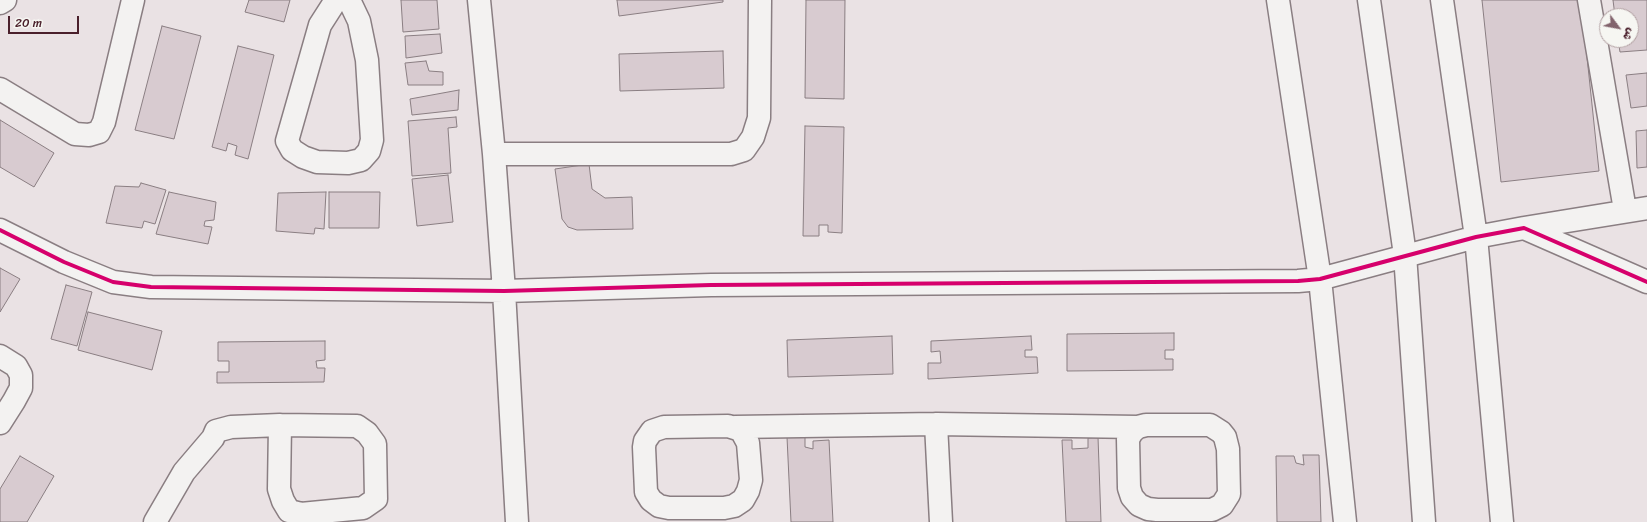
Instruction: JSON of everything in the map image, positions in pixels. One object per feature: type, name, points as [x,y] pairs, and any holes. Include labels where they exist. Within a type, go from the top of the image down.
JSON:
[{"type":"street","points":[[0,4],[5,0]]},
{"type":"street","points":[[0,88],[76,134],[89,135],[99,132],[104,122],[133,0]]},
{"type":"street","points":[[336,0],[320,25],[287,141],[292,150],[317,162],[348,163],[361,160],[369,151],[372,140],[367,60],[359,21],[349,0]]},
{"type":"street","points":[[479,0],[494,154],[504,291],[517,522]]},
{"type":"street","points":[[494,154],[731,154],[744,150],[753,137],[759,118],[760,0]]},
{"type":"street","points":[[1278,0],[1320,279],[1345,522]]},
{"type":"street","points":[[1369,0],[1405,255],[1424,522]]},
{"type":"street","points":[[1442,0],[1476,237],[1502,522]]},
{"type":"street","points":[[1589,0],[1625,210]]},
{"type":"street","points":[[0,230],[64,262],[114,282],[151,287],[504,291],[711,285],[1290,281],[1320,279],[1476,237],[1625,210],[1647,208]]},
{"type":"street","points":[[1524,228],[1647,282]]},
{"type":"street","points":[[0,356],[16,366],[21,375],[21,388],[0,423]]},
{"type":"street","points":[[936,424],[941,522]]},
{"type":"street","points":[[735,427],[746,436],[748,443],[751,480],[748,491],[743,500],[734,506],[724,508],[669,508],[659,506],[651,500],[646,492],[645,441],[652,431],[664,427],[936,424],[1138,427],[1146,425],[1203,425],[1216,428],[1221,432],[1227,442],[1229,457],[1229,494],[1222,505],[1212,510],[1157,510],[1148,509],[1139,505],[1132,497],[1129,488],[1128,448],[1128,440],[1132,432],[1138,427]]},
{"type":"street","points":[[155,522],[184,472],[213,438],[216,431],[231,427],[280,425],[357,426],[367,433],[375,444],[376,499],[364,508],[302,514],[289,511],[283,501],[279,489],[280,425]]},
{"type":"building","points":[[249,0],[290,0],[284,22],[245,12]]},
{"type":"building","points":[[401,0],[437,0],[439,29],[403,32]]},
{"type":"building","points":[[617,0],[723,0],[723,2],[619,16]]},
{"type":"building","points":[[806,0],[845,0],[844,99],[805,98]]},
{"type":"building","points":[[1482,0],[1581,0],[1599,171],[1501,182]]},
{"type":"building","points":[[1613,0],[1647,0],[1647,50],[1620,52],[1619,48],[1639,48],[1639,8],[1614,8]]},
{"type":"building","points":[[162,26],[201,36],[174,139],[135,130]]},
{"type":"building","points":[[440,34],[442,53],[406,58],[405,36]]},
{"type":"building","points":[[238,46],[274,55],[248,159],[235,155],[237,146],[228,143],[226,151],[212,147]]},
{"type":"building","points":[[723,51],[724,88],[620,91],[619,54]]},
{"type":"building","points":[[426,61],[429,71],[443,72],[443,85],[408,85],[405,63]]},
{"type":"building","points":[[1647,73],[1647,106],[1631,108],[1626,75]]},
{"type":"building","points":[[459,90],[458,110],[412,115],[410,99]]},
{"type":"building","points":[[456,117],[457,127],[448,128],[451,173],[412,176],[408,121]]},
{"type":"building","points":[[0,120],[54,153],[34,187],[0,167]]},
{"type":"building","points":[[805,126],[844,127],[842,233],[828,232],[828,225],[819,225],[819,236],[803,236]]},
{"type":"building","points":[[1647,130],[1647,167],[1637,168],[1636,131]]},
{"type":"building","points":[[589,164],[592,189],[605,198],[632,197],[633,229],[577,230],[568,227],[562,219],[555,169]]},
{"type":"building","points":[[448,175],[453,222],[417,226],[412,179]]},
{"type":"building","points":[[141,183],[166,190],[155,224],[144,221],[142,228],[106,223],[115,186],[139,187]]},
{"type":"building","points":[[169,192],[216,202],[214,220],[205,221],[204,226],[212,227],[208,244],[156,234]]},
{"type":"building","points":[[326,192],[324,229],[315,228],[314,234],[276,231],[278,193]]},
{"type":"building","points":[[329,192],[380,192],[379,228],[329,228]]},
{"type":"building","points":[[0,268],[20,279],[0,312]]},
{"type":"building","points":[[66,285],[92,292],[77,346],[51,339]]},
{"type":"building","points":[[88,312],[162,331],[152,370],[78,350]]},
{"type":"building","points":[[1174,333],[1174,350],[1165,350],[1165,359],[1173,359],[1173,370],[1067,371],[1067,334]]},
{"type":"building","points":[[892,336],[893,374],[788,377],[787,340]]},
{"type":"building","points":[[1031,336],[1032,350],[1025,350],[1025,357],[1037,357],[1038,373],[928,379],[928,363],[941,363],[940,351],[931,352],[931,341]]},
{"type":"building","points":[[325,341],[325,360],[316,361],[317,368],[325,368],[324,382],[217,383],[217,372],[229,372],[229,361],[218,361],[218,342]]},
{"type":"building","points":[[805,436],[805,447],[813,449],[813,441],[829,440],[833,522],[791,522],[787,437]]},
{"type":"building","points":[[1098,437],[1101,522],[1066,522],[1062,440],[1072,440],[1072,449],[1088,448],[1088,438]]},
{"type":"building","points":[[1303,455],[1319,455],[1321,522],[1277,522],[1276,456],[1294,456],[1296,463],[1304,465]]},
{"type":"building","points":[[20,456],[54,476],[27,522],[0,522],[0,489]]},
{"type":"cycle path","points":[[0,230],[64,262],[113,282],[151,287],[504,291],[711,285],[1298,281],[1320,279],[1476,237],[1524,228],[1647,282]]}]
